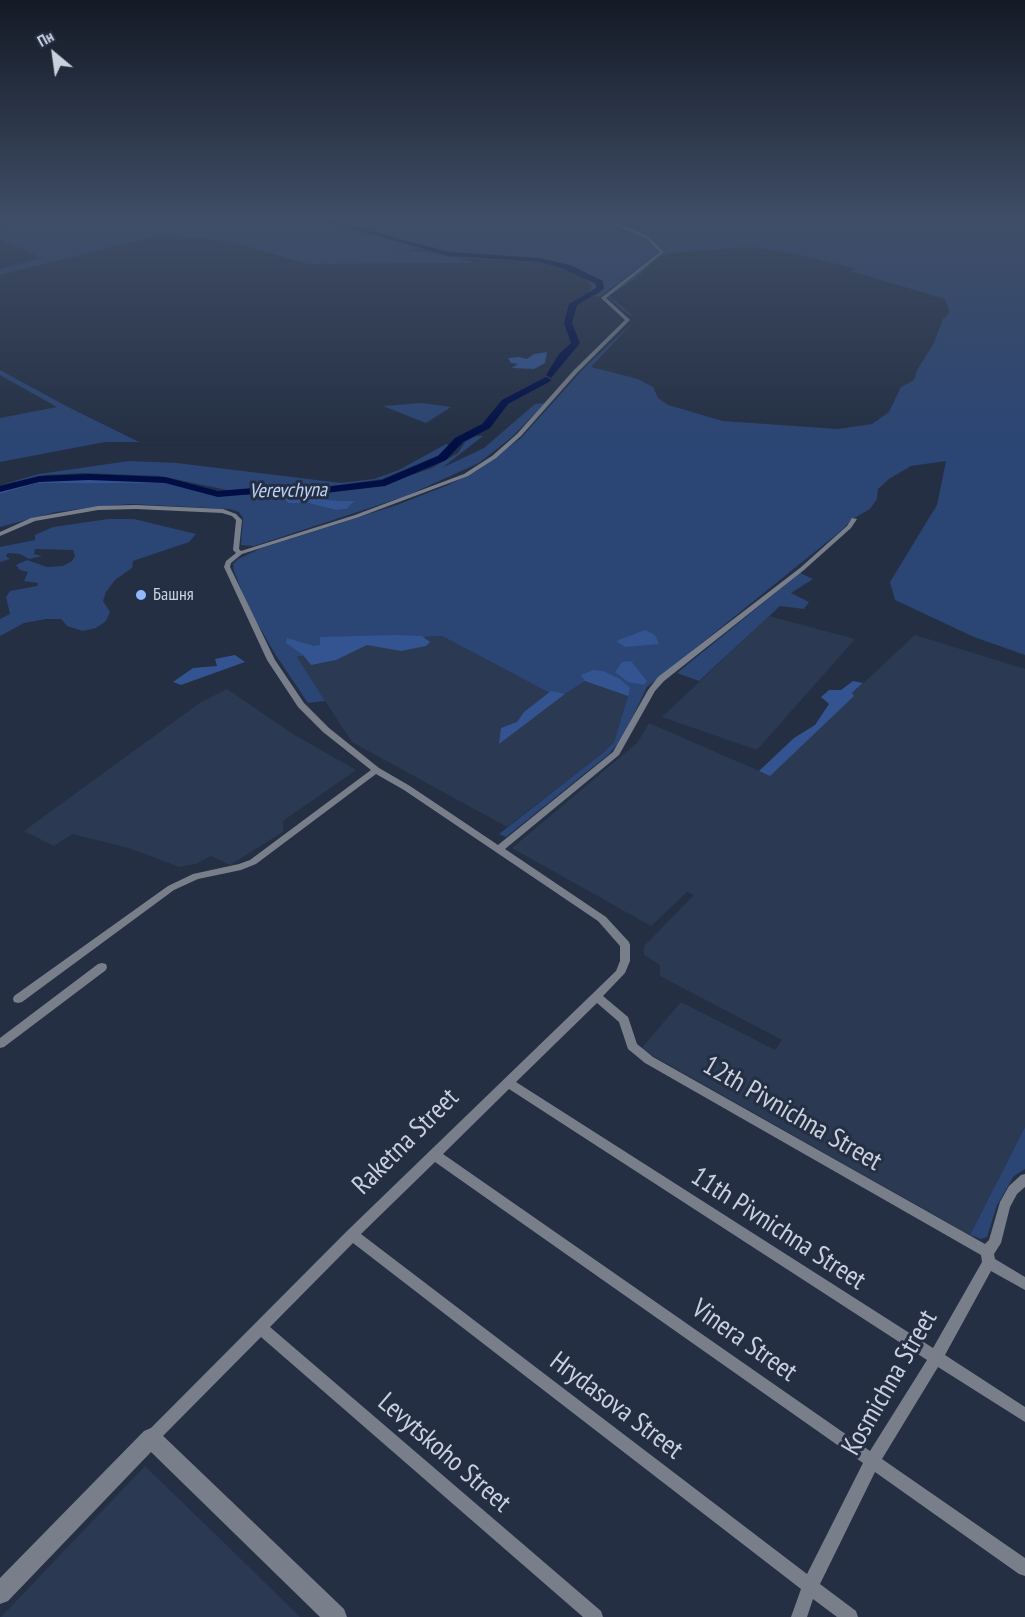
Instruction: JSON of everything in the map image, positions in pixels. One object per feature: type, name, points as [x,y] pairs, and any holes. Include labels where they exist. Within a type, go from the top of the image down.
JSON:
[{"type":"street","points":[[0,534],[33,519],[78,510],[136,507],[216,510],[237,517],[236,550],[240,553],[357,516],[435,488],[466,475],[494,457],[519,435],[575,372],[627,320],[603,298],[606,295]]},
{"type":"street","points":[[498,850],[616,753],[652,690],[662,679],[802,568],[854,519]]},
{"type":"street","name":"Raketna Street","points":[[0,1593],[352,1235],[620,973],[625,961],[625,945],[602,919],[407,788],[376,771],[344,747],[308,712],[271,660],[228,573],[228,562],[240,553]]},
{"type":"street","points":[[18,999],[171,888],[195,876],[234,869],[253,862],[376,771]]},
{"type":"street","points":[[0,1044],[102,967]]},
{"type":"street","name":"12th Pivnichna Street","points":[[596,996],[624,1020],[632,1046],[649,1060],[988,1257],[1025,1284]]},
{"type":"street","name":"11th Pivnichna Street","points":[[507,1082],[1025,1415]]},
{"type":"street","name":"Vinera Street","points":[[434,1155],[1025,1568]]},
{"type":"street","name":"Kosmichna Street","points":[[799,1617],[810,1586],[872,1461],[935,1359],[995,1243],[1004,1206],[1013,1191],[1025,1179]]},
{"type":"street","name":"Hrydasova Street","points":[[352,1235],[850,1617]]},
{"type":"street","name":"Levytskoho Street","points":[[260,1327],[595,1617]]},
{"type":"street","points":[[151,1438],[336,1617]]},
{"type":"shaded area","points":[[610,295],[632,315],[628,314],[607,296]]},
{"type":"shaded area","points":[[933,295],[1025,295],[1025,655],[974,637],[895,600],[890,582],[937,505],[946,461],[911,466],[889,479],[878,489],[877,499],[870,509],[851,520],[842,530],[647,687],[622,739],[609,754],[506,837],[499,834],[614,742],[628,696],[585,681],[559,698],[442,636],[376,639],[297,657],[325,701],[308,703],[275,654],[248,607],[234,571],[233,564],[238,559],[262,548],[397,505],[476,471],[521,438],[584,368],[634,321],[591,367],[638,379],[653,387],[658,398],[668,405],[723,421],[838,429],[872,424],[889,412],[901,387],[914,380],[917,370],[934,343],[943,319],[950,312],[945,299]]},
{"type":"shaded area","points":[[547,352],[545,363],[534,369],[512,368],[518,364],[511,363],[508,358],[527,359],[534,354]]},
{"type":"shaded area","points":[[0,370],[139,442],[105,442],[0,462],[0,418],[57,407],[0,375]]},
{"type":"shaded area","points":[[422,403],[451,407],[426,423],[383,406]]},
{"type":"shaded area","points":[[545,403],[512,437],[479,463],[406,496],[254,546],[241,545],[243,518],[239,512],[230,509],[131,504],[56,512],[0,527],[0,494],[38,483],[170,483],[211,495],[263,495],[284,498],[288,503],[308,503],[336,510],[347,509],[353,501],[326,500],[326,493],[391,482],[432,468],[458,453],[465,442],[476,436],[483,436],[442,468],[484,448],[535,404]]},
{"type":"shaded area","points":[[446,444],[456,448],[382,479],[312,489],[227,490],[160,476],[83,473],[46,475],[0,485],[39,474],[129,461],[177,463],[341,483],[374,479],[399,470]]},
{"type":"shaded area","points":[[53,479],[139,479],[170,483],[38,483],[0,494],[0,490]]},
{"type":"shaded area","points":[[326,493],[327,500],[354,501],[347,509],[336,510],[308,503],[288,503],[284,498]]},
{"type":"shaded area","points":[[108,519],[134,519],[196,534],[189,542],[133,561],[132,568],[115,580],[106,592],[103,601],[110,612],[106,621],[96,628],[83,631],[67,626],[61,619],[46,619],[24,623],[0,636],[0,619],[10,614],[6,597],[10,591],[37,586],[38,583],[24,581],[28,572],[20,570],[16,565],[27,560],[47,567],[63,566],[72,561],[75,556],[73,550],[35,549],[34,554],[42,556],[29,559],[20,554],[8,553],[6,556],[10,559],[0,562],[0,547],[35,540],[35,535],[53,527]]},
{"type":"shaded area","points":[[800,573],[813,579],[791,593],[809,602],[804,609],[780,606],[699,681],[677,673]]},
{"type":"shaded area","points":[[769,616],[855,639],[757,750],[662,717]]},
{"type":"shaded area","points":[[645,630],[655,635],[659,644],[625,647],[616,641]]},
{"type":"shaded area","points":[[915,635],[1025,669],[1025,1127],[970,1235],[641,1049],[681,1002],[775,1050],[782,1040],[660,976],[660,965],[644,955],[644,946],[694,895],[687,892],[651,926],[512,848],[637,743],[649,723],[766,774]]},
{"type":"shaded area","points":[[422,636],[430,642],[426,646],[401,651],[367,645],[336,660],[311,665],[303,655],[286,643],[287,638],[314,646],[320,645],[320,637]]},
{"type":"shaded area","points":[[442,636],[559,698],[585,681],[628,696],[614,742],[507,827],[352,742],[296,657],[376,639]]},
{"type":"shaded area","points":[[235,655],[245,662],[181,685],[173,682],[193,668],[217,666],[215,659]]},
{"type":"shaded area","points":[[631,661],[647,681],[644,685],[628,682],[615,672],[622,662]]},
{"type":"shaded area","points":[[593,670],[603,671],[620,679],[630,688],[628,696],[585,681],[581,675]]},
{"type":"shaded area","points":[[853,681],[863,683],[852,693],[854,696],[770,776],[759,771],[794,738],[815,725],[829,704],[821,697],[829,690],[841,690]]},
{"type":"shaded area","points":[[227,689],[293,734],[356,770],[283,821],[283,832],[230,865],[211,856],[196,864],[179,867],[129,848],[72,834],[54,846],[24,831],[201,702]]},
{"type":"shaded area","points":[[551,691],[565,694],[499,744],[501,728],[517,722],[524,712]]},
{"type":"shaded area","points":[[1025,1127],[1025,1169],[1014,1176],[997,1205],[987,1237],[981,1239],[970,1235]]},
{"type":"shaded area","points":[[145,1466],[249,1567],[300,1617],[1,1617]]},
{"type":"waterway","name":"Verevchyna","points":[[551,375],[562,356],[576,343],[568,323],[573,304],[588,295]]},
{"type":"waterway","name":"Verevchyna","points":[[0,489],[39,479],[89,477],[165,480],[218,494],[253,491],[282,495],[358,488],[385,483],[442,458],[459,440],[486,426],[505,402],[546,380]]},
{"type":"place","name":"Башня","points":[[141,595]]}]
